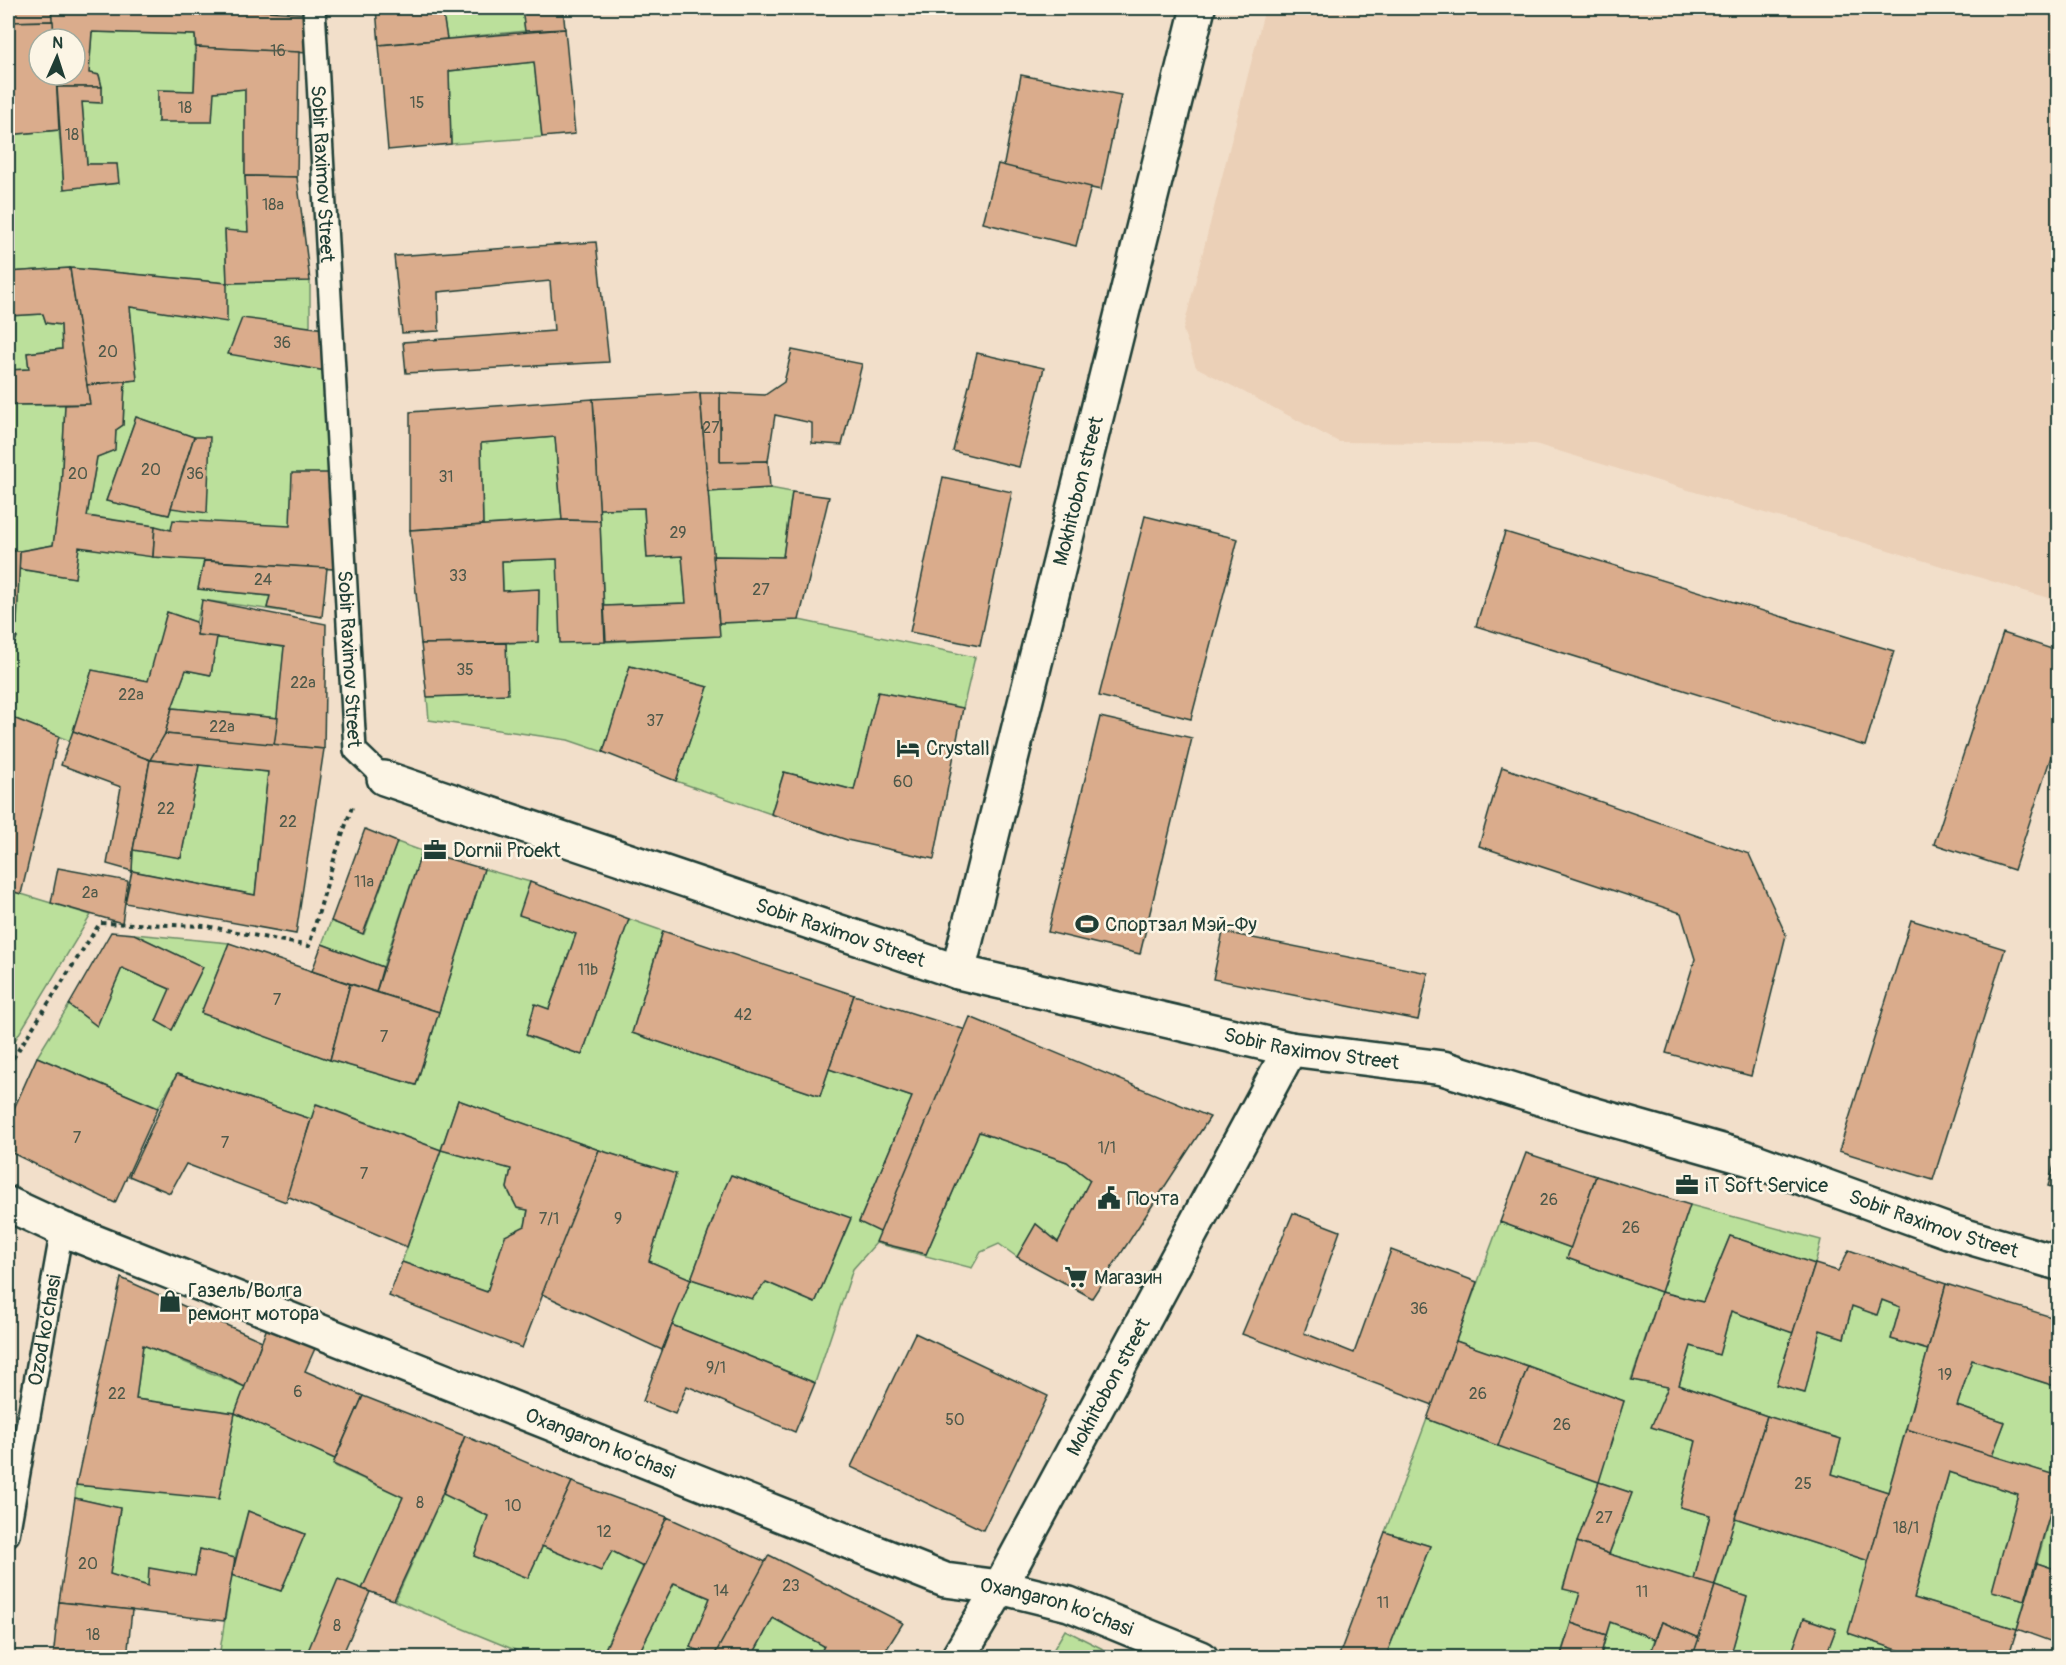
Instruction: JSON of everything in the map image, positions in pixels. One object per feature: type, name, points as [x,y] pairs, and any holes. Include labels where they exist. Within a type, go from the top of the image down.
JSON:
[{"type":"street","name":"Mokhitobon street","points":[[957,972],[1198,8]]},
{"type":"street","name":"Sobir Raximov Street","points":[[384,778],[957,972],[1290,1049],[1443,1068],[1585,1112],[1750,1159],[1948,1231],[2058,1263]]},
{"type":"street","name":"Mokhitobon street","points":[[958,1658],[1000,1587],[1290,1049]]},
{"type":"street","name":"Oxangaron ko'chasi","points":[[8,1204],[62,1229],[945,1580],[1000,1587],[1069,1604],[1201,1658]]},
{"type":"lane","name":"Sobir Raximov Street","points":[[314,8],[355,750],[384,778]]},
{"type":"lane","name":"Ozod ko'chasi","points":[[8,1535],[62,1229]]},
{"type":"path","points":[[8,1066],[100,923],[206,926],[309,946],[352,805],[384,778]]},
{"type":"shaded area","points":[[1265,8],[2058,8],[2058,601],[1535,444],[1339,442],[1196,367],[1183,330]]},
{"type":"green space","points":[[442,8],[522,8],[525,31],[447,39]]},
{"type":"green space","points":[[92,32],[195,35],[194,91],[158,90],[158,122],[214,92],[245,89],[245,176],[248,232],[225,231],[227,283],[70,268],[8,272],[8,135],[59,130],[64,189],[118,183],[117,164],[87,164],[82,102],[102,103],[99,75],[89,73]]},
{"type":"green space","points":[[534,62],[542,137],[451,144],[449,71]]},
{"type":"green space","points":[[310,281],[310,327],[332,330],[334,569],[204,560],[198,589],[270,596],[267,608],[322,617],[203,600],[196,622],[167,612],[148,681],[92,670],[70,741],[8,716],[8,659],[17,637],[8,633],[8,620],[17,624],[19,569],[75,578],[79,547],[153,555],[155,527],[87,516],[97,457],[114,450],[116,430],[123,425],[125,381],[137,380],[130,307],[227,283]],"holes":[[[136,417],[194,437],[169,515],[106,501]]]},
{"type":"green space","points":[[43,314],[46,323],[61,325],[62,349],[27,353],[29,369],[8,370],[8,316]]},
{"type":"green space","points":[[8,405],[65,405],[61,490],[53,545],[8,551]]},
{"type":"green space","points":[[555,437],[562,520],[483,525],[481,443]]},
{"type":"green space","points":[[770,488],[792,492],[783,557],[713,556],[708,492]]},
{"type":"green space","points":[[644,508],[647,558],[682,556],[686,603],[604,606],[599,509]]},
{"type":"green space","points":[[557,559],[605,642],[719,636],[719,623],[799,620],[975,657],[963,708],[879,692],[854,790],[784,772],[771,814],[676,781],[708,687],[630,666],[603,752],[568,740],[429,720],[427,697],[507,694],[506,643],[538,642],[539,590],[503,591],[502,561]]},
{"type":"green space","points":[[217,637],[284,647],[278,718],[172,708],[186,670],[211,675]]},
{"type":"green space","points":[[199,765],[268,772],[255,895],[132,871],[133,850],[181,858]]},
{"type":"green space","points":[[397,842],[422,851],[383,967],[322,944],[331,921],[364,934]]},
{"type":"green space","points":[[484,869],[530,882],[576,934],[549,1009],[535,1005],[527,1036],[582,1055],[629,919],[663,931],[632,1033],[820,1096],[829,1069],[912,1097],[859,1222],[882,1233],[877,1243],[926,1254],[979,1132],[1067,1162],[1090,1180],[1058,1242],[1036,1224],[1017,1257],[999,1244],[981,1252],[972,1268],[876,1243],[853,1269],[815,1383],[672,1325],[690,1280],[649,1261],[676,1175],[458,1100],[441,1150],[317,1104],[311,1119],[177,1074],[158,1108],[37,1057],[69,1005],[97,1025],[122,968],[170,989],[156,1021],[172,1030],[203,967],[134,934],[229,943],[201,1013],[330,1060],[416,1085]],"holes":[[[732,1175],[851,1219],[815,1303],[766,1282],[752,1299],[691,1279],[724,1190]]]},
{"type":"green space","points":[[8,890],[91,915],[8,1052]]},
{"type":"green space","points":[[441,1150],[511,1169],[507,1189],[517,1208],[528,1210],[525,1226],[487,1292],[402,1262]]},
{"type":"green space","points":[[1690,1205],[1821,1240],[1815,1264],[1730,1236],[1703,1302],[1661,1292]]},
{"type":"green space","points":[[1500,1222],[1571,1248],[1567,1258],[1661,1292],[1631,1380],[1668,1387],[1652,1427],[1696,1441],[1680,1507],[1710,1515],[1694,1580],[1609,1554],[1632,1493],[1599,1482],[1563,1587],[1580,1593],[1560,1657],[1385,1658],[1430,1546],[1385,1532],[1427,1419],[1598,1482],[1624,1401],[1456,1341]]},
{"type":"green space","points":[[1882,1300],[1900,1307],[1891,1339],[1928,1350],[1888,1492],[1832,1474],[1841,1439],[1679,1385],[1691,1346],[1719,1354],[1731,1311],[1793,1333],[1777,1385],[1804,1393],[1820,1330],[1844,1338],[1852,1306],[1877,1314]]},
{"type":"green space","points":[[143,1345],[245,1387],[235,1413],[136,1399]]},
{"type":"green space","points":[[1972,1360],[2058,1387],[2058,1476],[1992,1456],[2005,1422],[1957,1406]]},
{"type":"green space","points":[[235,1413],[335,1459],[333,1465],[403,1497],[362,1589],[305,1658],[219,1657],[232,1575],[281,1591],[305,1534],[248,1511],[235,1558],[200,1549],[195,1576],[148,1586],[110,1574],[120,1508],[75,1498],[76,1485],[219,1498]]},
{"type":"green space","points":[[1949,1472],[2018,1494],[1993,1591],[2025,1600],[2017,1629],[1914,1598]]},
{"type":"green space","points":[[2058,1485],[2058,1570],[2037,1563]]},
{"type":"green space","points":[[443,1494],[488,1516],[474,1556],[528,1578],[542,1546],[601,1570],[612,1551],[643,1567],[601,1657],[532,1657],[395,1601]]},
{"type":"green space","points":[[1735,1518],[1869,1561],[1849,1633],[1919,1657],[1825,1657],[1836,1629],[1805,1618],[1790,1657],[1730,1657],[1747,1597],[1715,1586]]},
{"type":"green space","points":[[674,1583],[710,1598],[690,1647],[712,1657],[643,1658],[638,1655]]},
{"type":"green space","points":[[773,1618],[824,1646],[818,1657],[751,1658]]},
{"type":"green space","points":[[1610,1622],[1655,1639],[1649,1657],[1600,1658]]},
{"type":"green space","points":[[1065,1630],[1119,1657],[1049,1657]]},
{"type":"building","points":[[8,8],[51,8],[53,21],[8,22]]},
{"type":"building","points":[[51,8],[221,8],[310,14],[309,53],[196,47],[195,35],[92,32],[89,73],[99,75],[102,87],[87,87],[87,27],[53,27]]},
{"type":"building","points":[[221,8],[278,8],[277,11]]},
{"type":"building","points":[[376,8],[442,8],[447,39],[379,45]]},
{"type":"building","points":[[522,8],[563,8],[565,29],[525,31]]},
{"type":"building","points":[[53,21],[53,27],[27,27],[27,87],[57,87],[59,130],[8,135],[8,22]]},
{"type":"building","points":[[565,29],[575,134],[542,137],[534,62],[449,71],[451,144],[388,150],[379,45]]},
{"type":"building","points":[[196,47],[299,52],[297,177],[245,176],[245,89],[214,92],[212,122],[158,122],[158,90],[194,91]]},
{"type":"building","points":[[1021,75],[1121,95],[1101,190],[1003,169]]},
{"type":"building","points":[[57,87],[102,87],[102,103],[82,102],[87,164],[117,164],[119,183],[64,189]]},
{"type":"building","points":[[998,164],[1091,187],[1076,246],[983,223]]},
{"type":"building","points":[[245,176],[297,177],[310,281],[227,283],[225,230],[248,232]]},
{"type":"building","points":[[596,242],[609,362],[406,373],[403,342],[554,331],[550,281],[438,292],[439,331],[402,333],[394,256]]},
{"type":"building","points":[[70,268],[90,404],[8,405],[8,370],[29,369],[27,353],[62,349],[61,325],[46,323],[43,314],[8,316],[8,272]]},
{"type":"building","points":[[70,268],[227,283],[227,322],[130,307],[137,380],[87,385]]},
{"type":"building","points":[[242,318],[332,330],[332,372],[228,354]]},
{"type":"building","points":[[792,350],[862,364],[842,445],[812,443],[812,423],[775,415],[768,461],[720,462],[720,393],[765,395],[784,382]]},
{"type":"building","points":[[977,353],[1044,368],[1019,467],[953,451]]},
{"type":"building","points":[[125,381],[123,425],[116,430],[115,450],[97,457],[87,516],[155,526],[153,557],[79,547],[75,578],[19,569],[20,551],[53,545],[61,490],[65,405],[90,404],[87,385]]},
{"type":"building","points":[[700,393],[720,636],[606,641],[604,606],[686,603],[682,556],[647,558],[644,508],[599,509],[593,399]]},
{"type":"building","points":[[700,393],[720,393],[720,462],[768,461],[770,488],[708,492]]},
{"type":"building","points":[[593,399],[600,521],[562,520],[555,437],[481,443],[483,525],[410,530],[410,412]]},
{"type":"building","points":[[136,417],[194,437],[169,515],[106,501]]},
{"type":"building","points":[[194,437],[210,437],[207,513],[171,508]]},
{"type":"building","points":[[292,473],[337,473],[334,569],[153,557],[155,526],[171,530],[173,520],[290,526]]},
{"type":"building","points":[[943,477],[1012,492],[980,646],[910,632]]},
{"type":"building","points":[[792,492],[829,497],[799,620],[719,623],[713,556],[783,557]]},
{"type":"building","points":[[1145,516],[1238,539],[1191,719],[1099,696]]},
{"type":"building","points":[[562,520],[600,521],[605,642],[560,643],[557,559],[502,561],[503,591],[539,589],[538,642],[421,644],[410,530]]},
{"type":"building","points":[[1505,532],[1894,651],[1865,746],[1476,626]]},
{"type":"building","points":[[8,551],[20,551],[17,624],[8,620]]},
{"type":"building","points":[[204,561],[327,568],[322,617],[267,608],[270,596],[198,589]]},
{"type":"building","points":[[202,600],[326,624],[324,749],[274,745],[284,647],[197,635]]},
{"type":"building","points":[[167,612],[196,622],[197,635],[217,637],[211,675],[186,670],[165,734],[150,760],[73,731],[92,670],[148,681]]},
{"type":"building","points":[[8,633],[17,637],[8,659]]},
{"type":"building","points":[[2003,633],[2058,651],[2058,735],[2014,870],[1934,844]]},
{"type":"building","points":[[506,643],[508,694],[427,697],[421,644]]},
{"type":"building","points":[[630,666],[708,687],[676,781],[603,752]]},
{"type":"building","points":[[878,692],[963,708],[934,859],[847,840],[771,814],[784,772],[854,790]]},
{"type":"building","points":[[172,708],[278,718],[274,745],[165,734]]},
{"type":"building","points":[[8,716],[59,736],[21,894],[8,890]]},
{"type":"building","points":[[1100,717],[1192,738],[1140,954],[1048,932]]},
{"type":"building","points":[[73,731],[150,760],[133,850],[132,871],[107,864],[121,787],[61,765]]},
{"type":"building","points":[[165,734],[324,749],[296,934],[125,903],[132,871],[255,895],[268,772],[150,760]]},
{"type":"building","points":[[150,760],[199,765],[181,858],[133,850]]},
{"type":"building","points":[[1502,767],[1749,854],[1786,935],[1751,1076],[1666,1053],[1695,959],[1681,913],[1479,846]]},
{"type":"building","points":[[365,829],[397,842],[363,934],[331,921]]},
{"type":"building","points":[[422,851],[484,869],[439,1012],[376,992]]},
{"type":"building","points":[[58,868],[128,881],[122,923],[51,903]]},
{"type":"building","points":[[530,882],[629,919],[582,1055],[526,1035],[535,1004],[549,1009],[576,934],[519,915]]},
{"type":"building","points":[[1911,920],[2005,949],[1933,1180],[1839,1151]]},
{"type":"building","points":[[663,931],[854,995],[820,1096],[632,1033]]},
{"type":"building","points":[[111,932],[134,934],[203,967],[172,1030],[156,1021],[170,989],[122,968],[97,1026],[69,1005]]},
{"type":"building","points":[[1223,932],[1428,973],[1418,1020],[1213,979]]},
{"type":"building","points":[[229,943],[350,984],[330,1060],[201,1013]]},
{"type":"building","points":[[322,944],[383,967],[376,992],[312,971]]},
{"type":"building","points":[[350,984],[439,1012],[416,1085],[330,1060]]},
{"type":"building","points":[[854,995],[966,1030],[882,1233],[859,1222],[912,1097],[829,1069]]},
{"type":"building","points":[[970,1017],[1210,1117],[1092,1298],[1017,1257],[1036,1224],[1058,1242],[1090,1180],[1067,1162],[979,1132],[926,1254],[876,1242]]},
{"type":"building","points":[[37,1057],[158,1108],[115,1203],[8,1151],[8,1122]]},
{"type":"building","points":[[177,1074],[311,1119],[286,1202],[186,1164],[170,1193],[129,1176]]},
{"type":"building","points":[[458,1100],[599,1150],[522,1348],[389,1296],[402,1262],[487,1292],[505,1236],[525,1226],[528,1210],[517,1208],[507,1188],[511,1169],[441,1150]]},
{"type":"building","points":[[316,1104],[441,1150],[407,1247],[287,1196]]},
{"type":"building","points":[[599,1150],[676,1174],[649,1261],[691,1279],[662,1350],[542,1294]]},
{"type":"building","points":[[2058,1152],[2058,1189],[2048,1186]]},
{"type":"building","points":[[1526,1153],[1596,1176],[1571,1248],[1500,1222]]},
{"type":"building","points":[[731,1175],[851,1218],[815,1303],[766,1282],[752,1299],[691,1279]]},
{"type":"building","points":[[1596,1176],[1690,1205],[1661,1292],[1567,1258]]},
{"type":"building","points":[[1293,1213],[1340,1231],[1304,1333],[1354,1353],[1391,1250],[1477,1282],[1433,1405],[1242,1334]]},
{"type":"building","points":[[1730,1236],[1815,1264],[1793,1333],[1731,1311],[1719,1355],[1691,1346],[1679,1385],[1767,1416],[1714,1587],[1694,1580],[1710,1515],[1680,1507],[1696,1441],[1651,1427],[1668,1387],[1632,1380],[1661,1292],[1703,1302]]},
{"type":"building","points":[[1849,1250],[1946,1284],[1928,1350],[1891,1339],[1900,1307],[1882,1300],[1877,1315],[1852,1306],[1844,1338],[1820,1330],[1805,1393],[1776,1385],[1815,1264],[1838,1271]]},
{"type":"building","points":[[121,1278],[262,1341],[245,1387],[214,1372],[143,1345],[136,1399],[235,1413],[219,1499],[76,1485]]},
{"type":"building","points":[[1946,1284],[2058,1319],[2058,1387],[1972,1360],[1957,1406],[2005,1422],[1992,1456],[1906,1429]]},
{"type":"building","points":[[268,1325],[317,1344],[305,1371],[363,1396],[335,1459],[235,1413]]},
{"type":"building","points":[[672,1325],[815,1383],[795,1432],[687,1386],[675,1414],[643,1401]]},
{"type":"building","points":[[915,1333],[1048,1396],[983,1530],[851,1467]]},
{"type":"building","points":[[1456,1341],[1528,1366],[1498,1446],[1427,1419]]},
{"type":"building","points":[[1528,1366],[1624,1401],[1599,1482],[1498,1446]]},
{"type":"building","points":[[363,1396],[465,1436],[437,1507],[394,1600],[362,1589],[403,1497],[333,1464]]},
{"type":"building","points":[[1767,1416],[1841,1439],[1832,1474],[1888,1492],[1869,1561],[1735,1518]]},
{"type":"building","points":[[1906,1429],[2058,1476],[2058,1485],[2025,1600],[1992,1591],[2018,1494],[1949,1472],[1914,1598],[2017,1629],[2008,1658],[1921,1658],[1848,1633]]},
{"type":"building","points":[[465,1436],[572,1482],[528,1578],[474,1556],[488,1516],[443,1494]]},
{"type":"building","points":[[572,1482],[667,1517],[643,1567],[612,1551],[601,1571],[542,1546]]},
{"type":"building","points":[[1599,1482],[1632,1493],[1609,1554],[1577,1542]]},
{"type":"building","points":[[75,1498],[120,1508],[110,1574],[148,1586],[149,1568],[195,1576],[200,1549],[235,1558],[224,1621],[59,1602]]},
{"type":"building","points":[[248,1511],[305,1534],[281,1591],[232,1575]]},
{"type":"building","points":[[667,1517],[766,1562],[713,1658],[690,1647],[710,1598],[674,1583],[638,1655],[643,1658],[601,1658]]},
{"type":"building","points":[[1385,1532],[1430,1546],[1385,1658],[1338,1658]]},
{"type":"building","points":[[1577,1542],[1715,1586],[1699,1638],[1662,1622],[1655,1639],[1610,1622],[1606,1635],[1571,1623],[1580,1593],[1563,1589]]},
{"type":"building","points":[[769,1555],[903,1623],[881,1658],[818,1658],[824,1646],[773,1618],[751,1658],[713,1658]]},
{"type":"building","points":[[2037,1563],[2058,1570],[2058,1644],[2017,1629]]},
{"type":"building","points":[[338,1579],[370,1592],[341,1658],[305,1658]]},
{"type":"building","points":[[1715,1586],[1747,1597],[1730,1658],[1692,1658]]},
{"type":"building","points":[[59,1602],[132,1610],[127,1658],[53,1658]]},
{"type":"building","points":[[1804,1618],[1836,1629],[1825,1658],[1790,1658]]},
{"type":"building","points":[[1662,1622],[1699,1638],[1692,1658],[1649,1658]]},
{"type":"building","points":[[1571,1623],[1606,1635],[1600,1658],[1560,1658]]},
{"type":"place","name":"Crystall","points":[[908,748]]},
{"type":"place","name":"Dornii Proekt","points":[[435,850]]},
{"type":"place","name":"Спортзал Мэй-Фу","points":[[1087,924]]},
{"type":"place","name":"iT Soft Service","points":[[1687,1185]]},
{"type":"place","name":"Почта","points":[[1109,1198]]},
{"type":"place","name":"Магазин","points":[[1076,1277]]},
{"type":"place","name":"Газель/Волга ремонт мотора","points":[[170,1301]]}]
